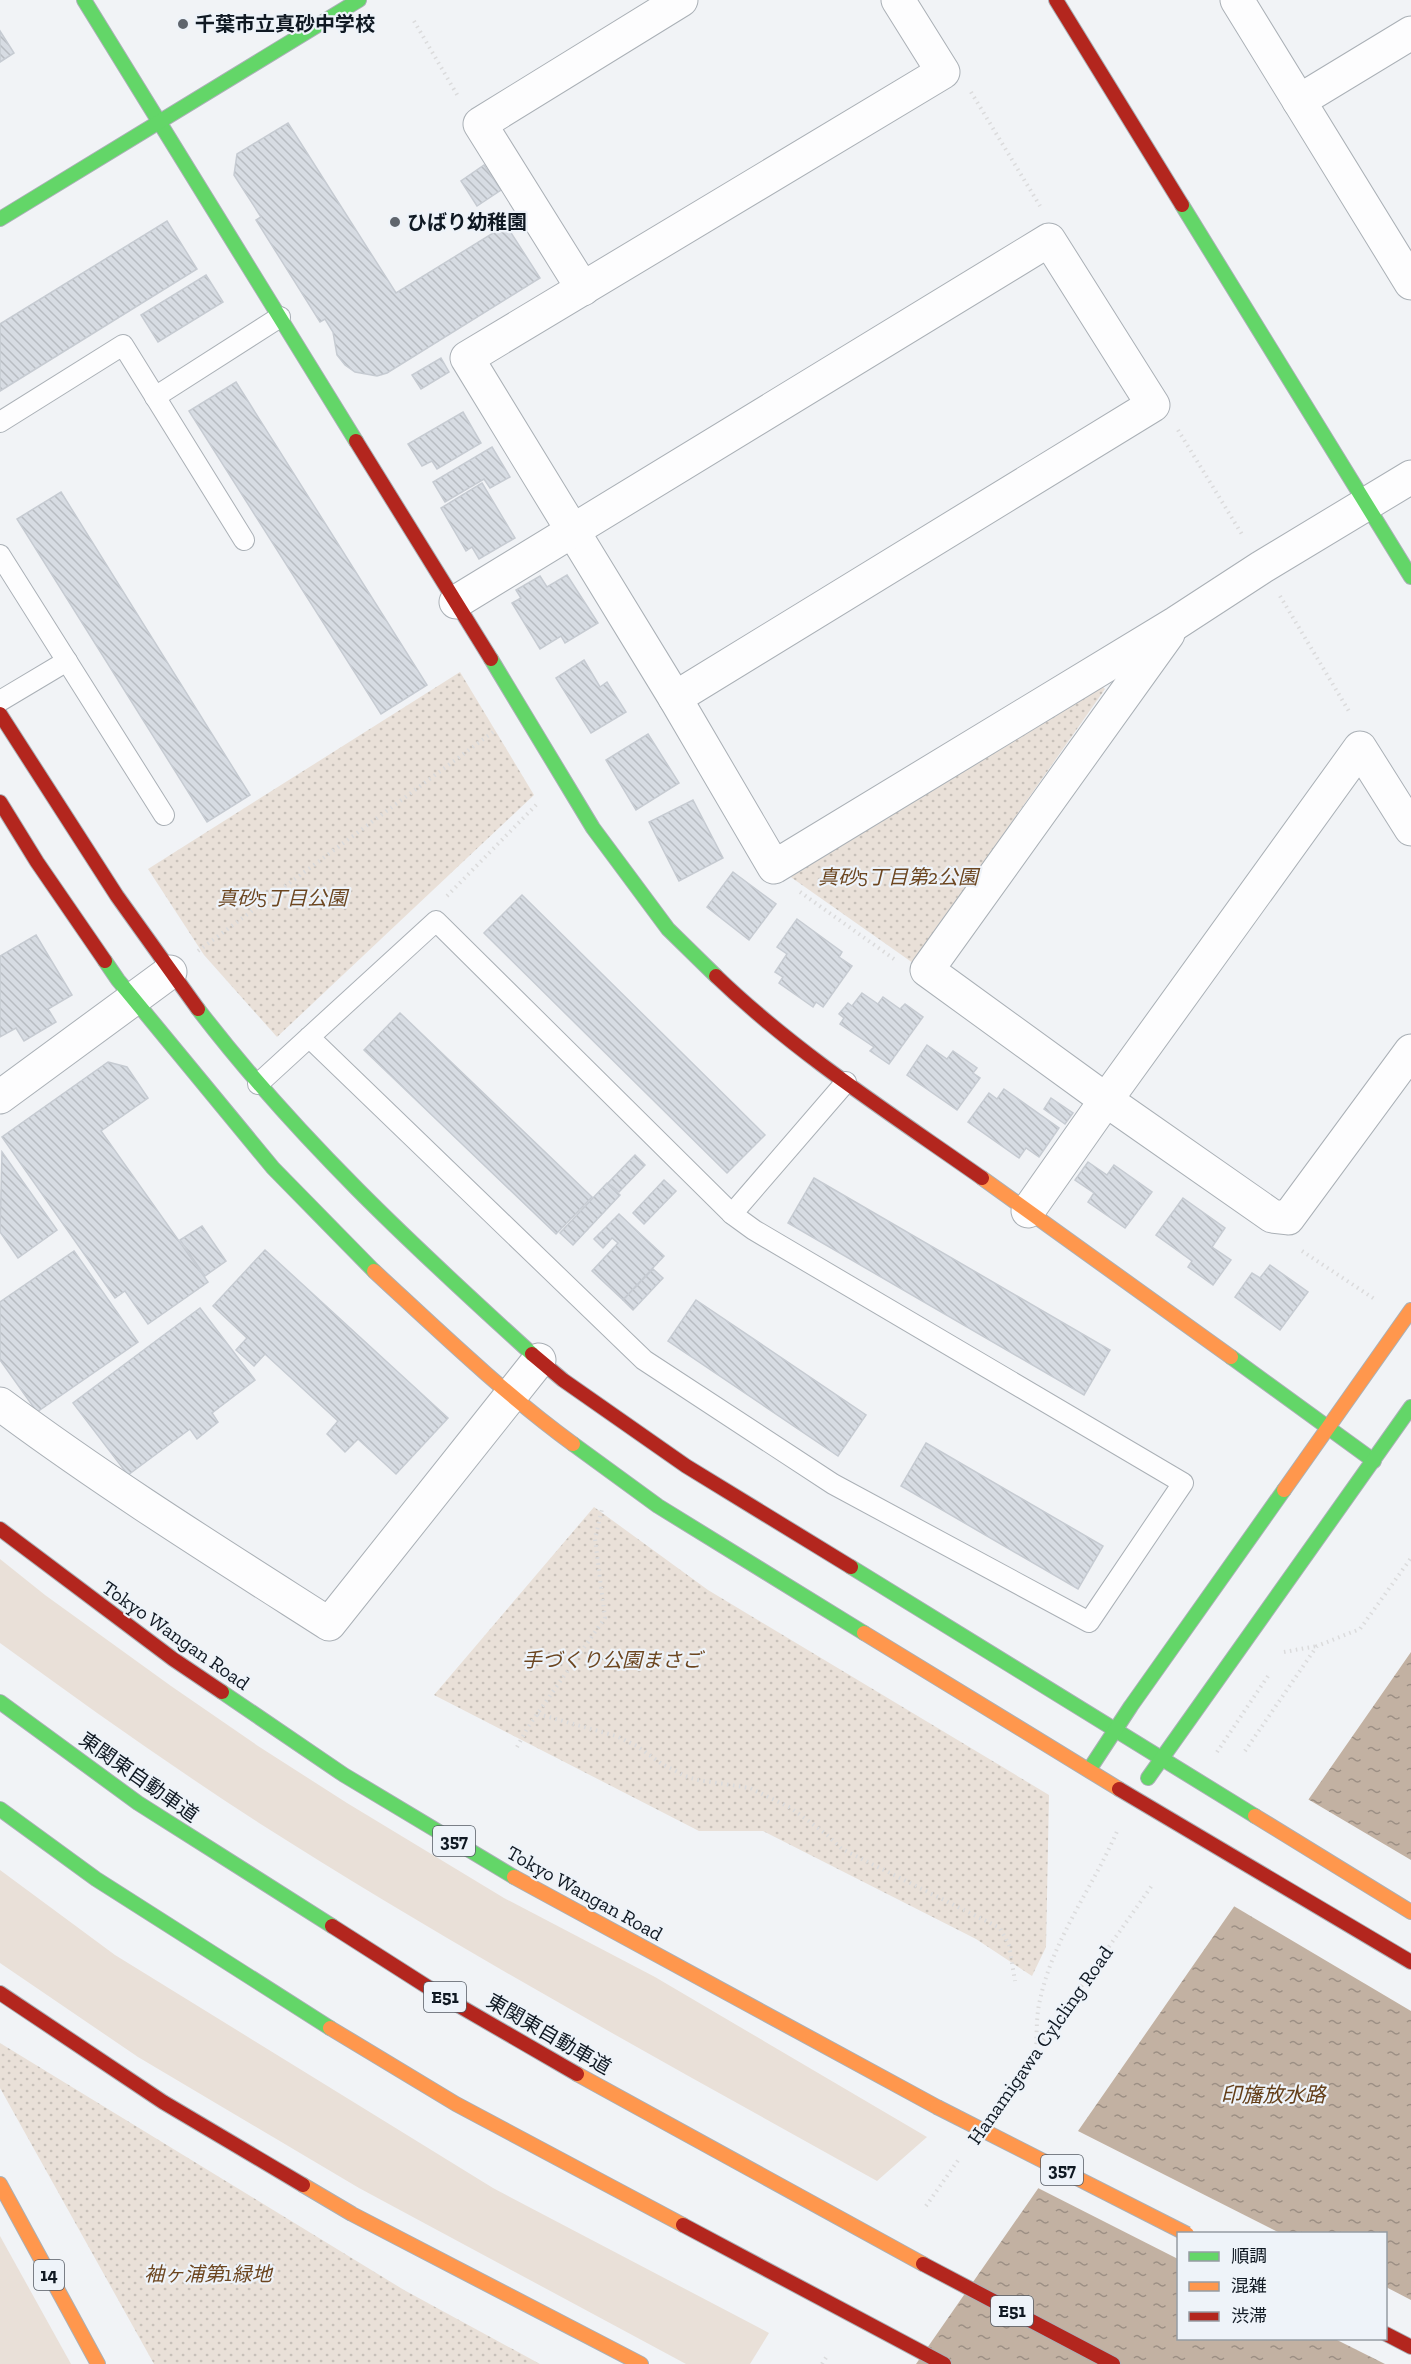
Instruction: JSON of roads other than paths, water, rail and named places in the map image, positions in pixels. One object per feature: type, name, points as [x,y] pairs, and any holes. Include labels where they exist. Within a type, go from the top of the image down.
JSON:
[{"type":"main road","points":[[84,0],[593,828],[668,929],[732,991],[846,1082],[1374,1461]]},
{"type":"main road","points":[[0,219],[359,0]]},
{"type":"main road","points":[[1056,0],[1411,577]]},
{"type":"main road","points":[[0,714],[78,840],[183,963],[238,1061],[393,1227],[539,1360],[563,1380],[686,1466],[1411,1912]]},
{"type":"main road","points":[[0,802],[37,862],[118,980],[273,1168],[362,1259],[510,1395],[658,1506],[1135,1799],[1411,1962]]},
{"type":"main road","points":[[1089,1770],[1411,1310]]},
{"type":"main road","points":[[1135,1799],[1160,1759],[1411,1407]]},
{"type":"main road","name":"Tokyo Wangan Road","points":[[0,1528],[24,1549],[173,1659],[344,1775],[498,1868],[937,2107],[1183,2232]]},
{"type":"main road","name":"東関東自動車道","points":[[0,1702],[138,1803],[437,1993],[632,2105],[912,2258],[1113,2364]]},
{"type":"main road","points":[[0,1809],[116,1893],[288,2003],[446,2098],[944,2364]]},
{"type":"main road","points":[[0,1993],[163,2102],[352,2214],[641,2364]]},
{"type":"main road","name":"14","points":[[0,2184],[98,2364]]},
{"type":"main road","points":[[1387,2335],[1411,2347]]},
{"type":"street","points":[[583,289],[480,124],[681,0]]},
{"type":"street","points":[[898,0],[944,72],[467,358],[675,698],[774,867],[1176,623],[1262,567],[1411,477]]},
{"type":"street","points":[[1237,0],[1408,272]]},
{"type":"street","points":[[1299,101],[1411,33]]},
{"type":"street","points":[[456,602],[1049,240],[1153,405],[675,698]]},
{"type":"street","points":[[1176,623],[927,970],[1106,1100],[1272,1216],[1288,1218],[1411,1051]]},
{"type":"street","points":[[1028,1211],[1360,748],[1411,829]]},
{"type":"street","points":[[1,1096],[183,963]]},
{"type":"street","points":[[0,1404],[66,1454],[148,1509],[329,1624],[539,1360]]},
{"type":"lane","points":[[155,397],[280,318]]},
{"type":"lane","points":[[0,422],[123,345],[244,540]]},
{"type":"lane","points":[[0,555],[164,815]]},
{"type":"lane","points":[[0,701],[67,660]]},
{"type":"lane","points":[[258,1084],[309,1037],[436,921],[732,1215],[1183,1483],[1089,1622],[833,1484],[644,1360],[309,1037]]},
{"type":"lane","points":[[732,1215],[846,1082]]},
{"type":"water","name":"印旛放水路","points":[[1411,1652],[1411,2364],[916,2364]]},
{"type":"place","name":"千葉市立真砂中学校","points":[[183,24]]},
{"type":"place","name":"ひばり幼稚園","points":[[395,222]]},
{"type":"park label","name":"真砂5丁目第2公園","points":[[898,877]]},
{"type":"park label","name":"真砂5丁目公園","points":[[282,898]]},
{"type":"park label","name":"手づくり公園まさご","points":[[612,1660]]},
{"type":"park label","name":"袖ヶ浦第1緑地","points":[[208,2274]]}]
